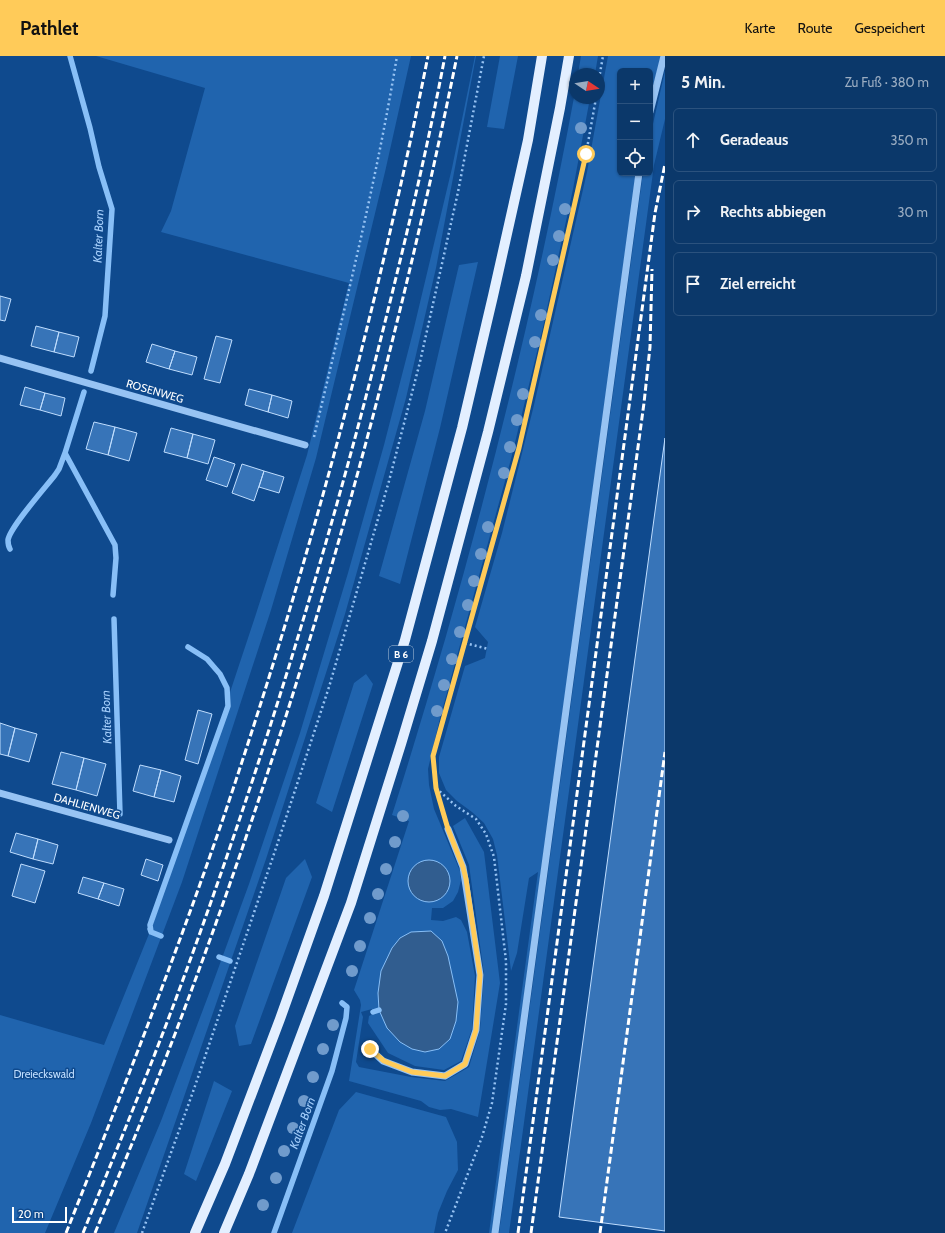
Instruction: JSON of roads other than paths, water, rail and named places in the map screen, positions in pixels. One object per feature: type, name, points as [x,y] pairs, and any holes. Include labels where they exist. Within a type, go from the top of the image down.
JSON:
[{"type":"main road","name":"B 6","points":[[195,1233],[225,1164],[280,1019],[324,896],[405,640],[462,428],[528,140],[542,56]]},
{"type":"main road","name":"B 6","points":[[224,1233],[250,1174],[351,903],[430,648],[488,432],[526,276],[569,56]]},
{"type":"street","points":[[652,104],[664,56]]},
{"type":"street","points":[[495,1233],[639,176]]},
{"type":"street","name":"ROSENWEG","points":[[0,358],[304,445]]},
{"type":"street","name":"DAHLIENWEG","points":[[0,792],[169,840]]},
{"type":"street","points":[[370,1049],[384,1061],[412,1072],[445,1076],[465,1064],[476,1030],[480,975],[465,873],[448,829]]},
{"type":"waterway","name":"Kalter Born","points":[[70,56],[99,167],[112,209],[105,316],[91,371]]},
{"type":"waterway","name":"Kalter Born","points":[[84,392],[65,453],[115,545],[116,558],[113,595]]},
{"type":"waterway","points":[[10,549],[8,546],[10,534],[21,517],[55,475],[65,453]]},
{"type":"waterway","name":"Kalter Born","points":[[114,619],[120,814]]},
{"type":"waterway","points":[[151,932],[150,925],[228,706],[227,688],[220,674],[207,659],[188,647]]},
{"type":"waterway","name":"Kalter Born","points":[[150,929],[151,932],[161,936]]},
{"type":"waterway","name":"Kalter Born","points":[[219,957],[230,961]]},
{"type":"waterway","name":"Kalter Born","points":[[274,1233],[332,1071],[346,1018],[347,1007],[342,1003]]},
{"type":"waterway","name":"Kalter Born","points":[[373,1012],[379,1010]]},
{"type":"railway","points":[[66,1233],[169,970],[226,810],[285,624],[313,530],[364,342],[387,247],[428,56]]},
{"type":"railway","points":[[83,1233],[181,985],[239,822],[292,656],[341,490],[385,322],[432,123],[445,56]]},
{"type":"railway","points":[[95,1233],[143,1118],[210,940],[248,832],[301,668],[346,517],[367,440],[406,287],[457,56]]},
{"type":"railway","points":[[518,1233],[655,213],[665,164]]},
{"type":"railway","points":[[531,1233],[644,403],[650,347],[652,269]]},
{"type":"railway","points":[[600,1233],[665,752]]},
{"type":"park label","name":"Dreieckswald","points":[[44,1074]]}]
